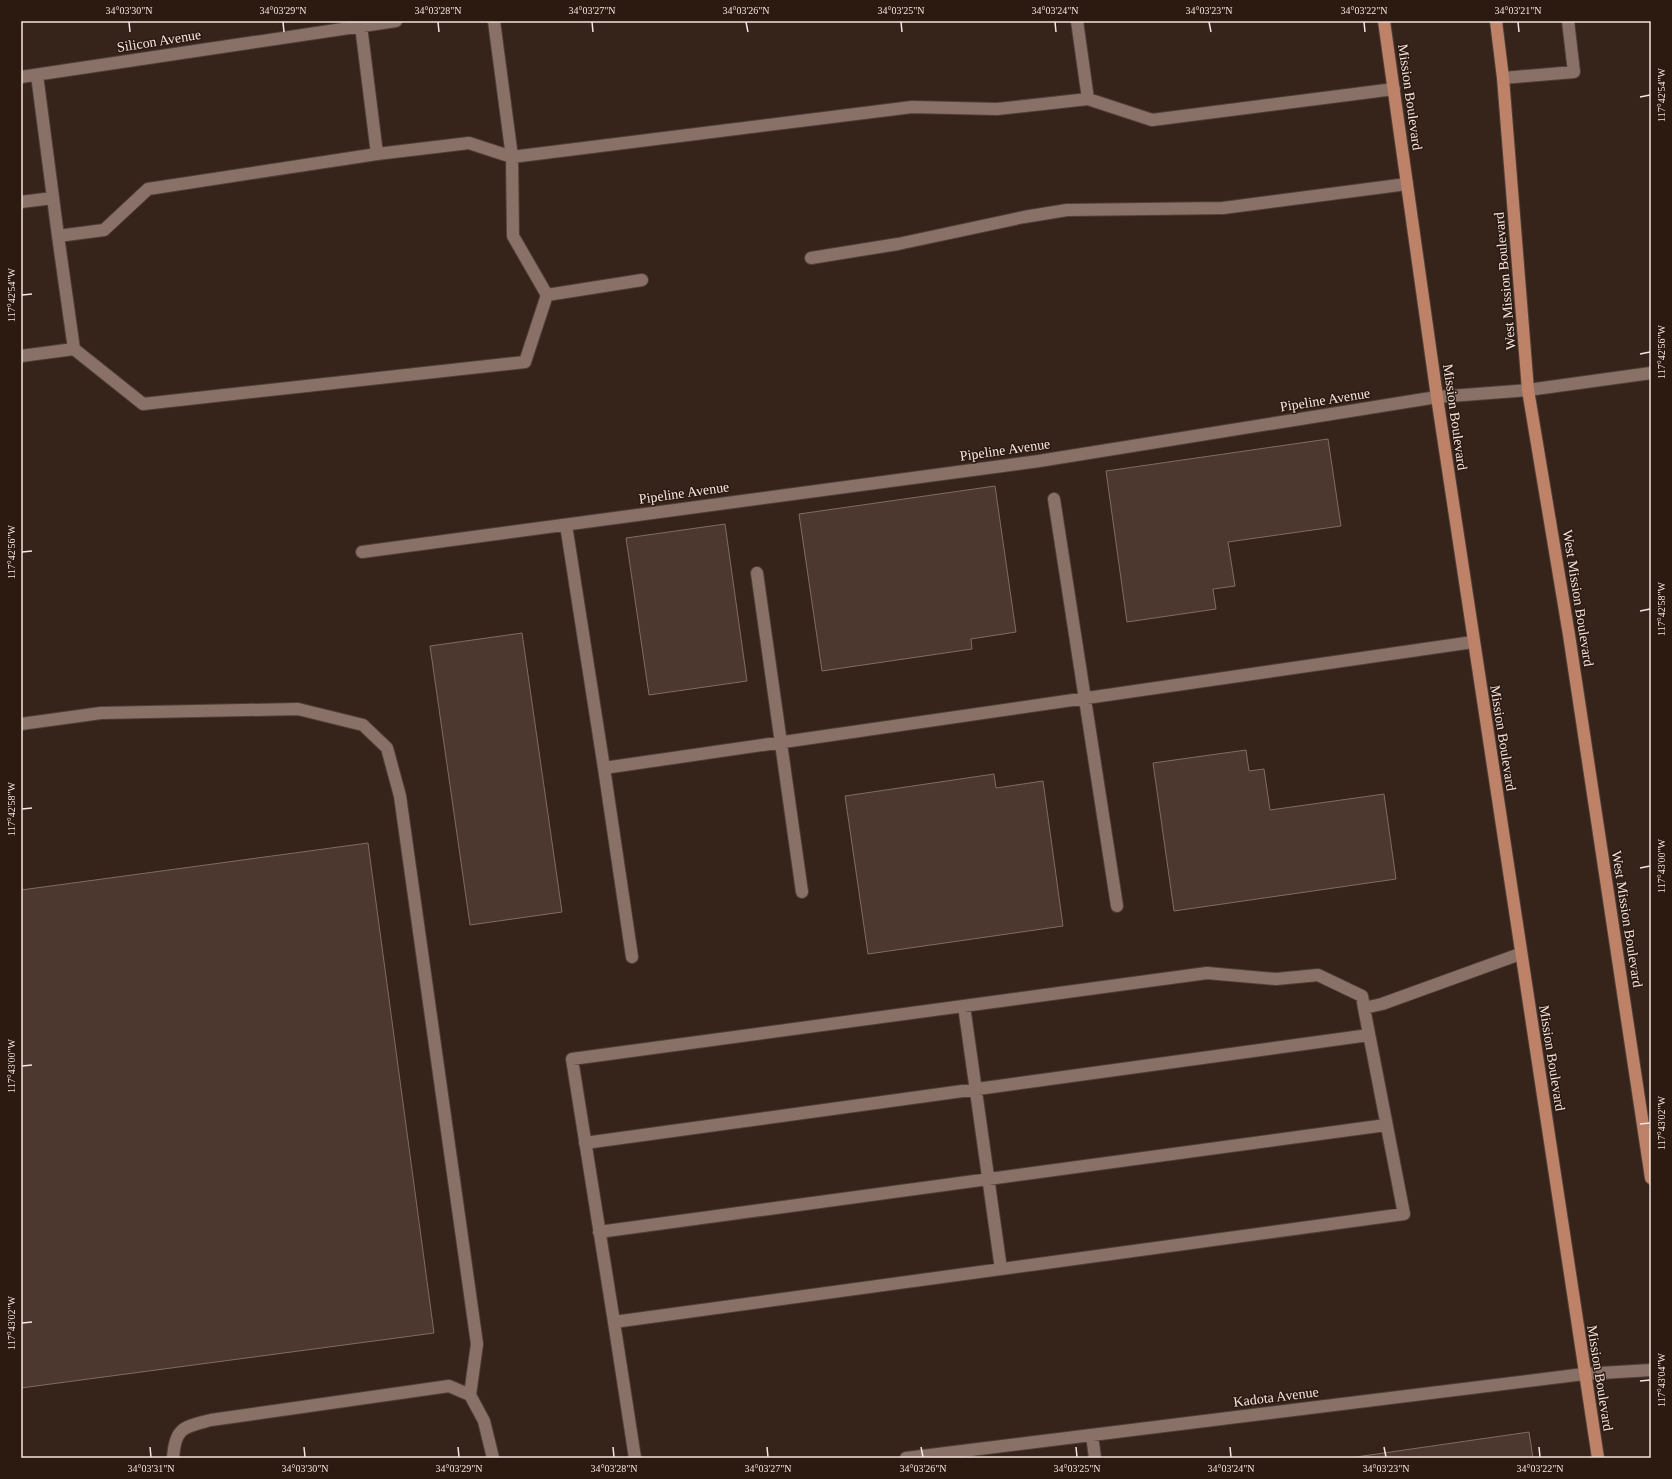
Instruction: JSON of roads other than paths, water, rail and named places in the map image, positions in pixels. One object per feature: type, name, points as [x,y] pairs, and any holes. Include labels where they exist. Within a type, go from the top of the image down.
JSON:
[{"type":"main road","name":"Mission Boulevard","points":[[1384,21],[1473,642],[1598,1458]]},
{"type":"main road","name":"West Mission Boulevard","points":[[1496,21],[1503,78],[1528,390],[1569,635],[1651,1178]]},
{"type":"street","name":"Silicon Avenue","points":[[21,77],[396,21]]},
{"type":"street","points":[[37,75],[74,349],[143,404],[525,362],[547,295],[513,236],[512,157],[494,21]]},
{"type":"street","points":[[1078,21],[1088,99]]},
{"type":"street","points":[[1503,78],[1574,72],[1568,21]]},
{"type":"street","points":[[361,26],[377,154]]},
{"type":"street","points":[[58,236],[104,230],[148,189],[377,154],[469,143],[512,157],[912,107],[997,109],[1088,99],[1152,120],[1394,90]]},
{"type":"street","points":[[811,258],[898,244],[1024,217],[1067,210],[1223,208],[1407,184]]},
{"type":"street","points":[[21,202],[53,198]]},
{"type":"street","points":[[547,295],[642,280]]},
{"type":"street","points":[[21,356],[74,349]]},
{"type":"street","name":"Pipeline Avenue","points":[[362,552],[1039,460],[1437,397],[1528,390],[1651,373]]},
{"type":"street","points":[[1054,499],[1117,906]]},
{"type":"street","points":[[566,525],[632,957]]},
{"type":"street","points":[[758,573],[802,892]]},
{"type":"street","points":[[604,768],[1473,642]]},
{"type":"street","points":[[21,724],[101,713],[298,709],[363,725],[387,748],[401,804],[477,1344],[470,1395],[484,1421],[493,1458]]},
{"type":"street","points":[[1364,1008],[1382,1004],[1520,954]]},
{"type":"street","points":[[614,1322],[1404,1214],[1362,996],[1318,975],[1276,979],[1207,973],[572,1059],[635,1458]]},
{"type":"street","points":[[964,1006],[1001,1270]]},
{"type":"street","points":[[585,1143],[1369,1036]]},
{"type":"street","points":[[599,1232],[1386,1125]]},
{"type":"street","name":"Kadota Avenue","points":[[906,1458],[1584,1374],[1651,1370]]},
{"type":"street","points":[[173,1458],[174,1440],[186,1427],[211,1420],[428,1388],[449,1386],[470,1395]]},
{"type":"street","points":[[1092,1435],[1095,1458]]}]
